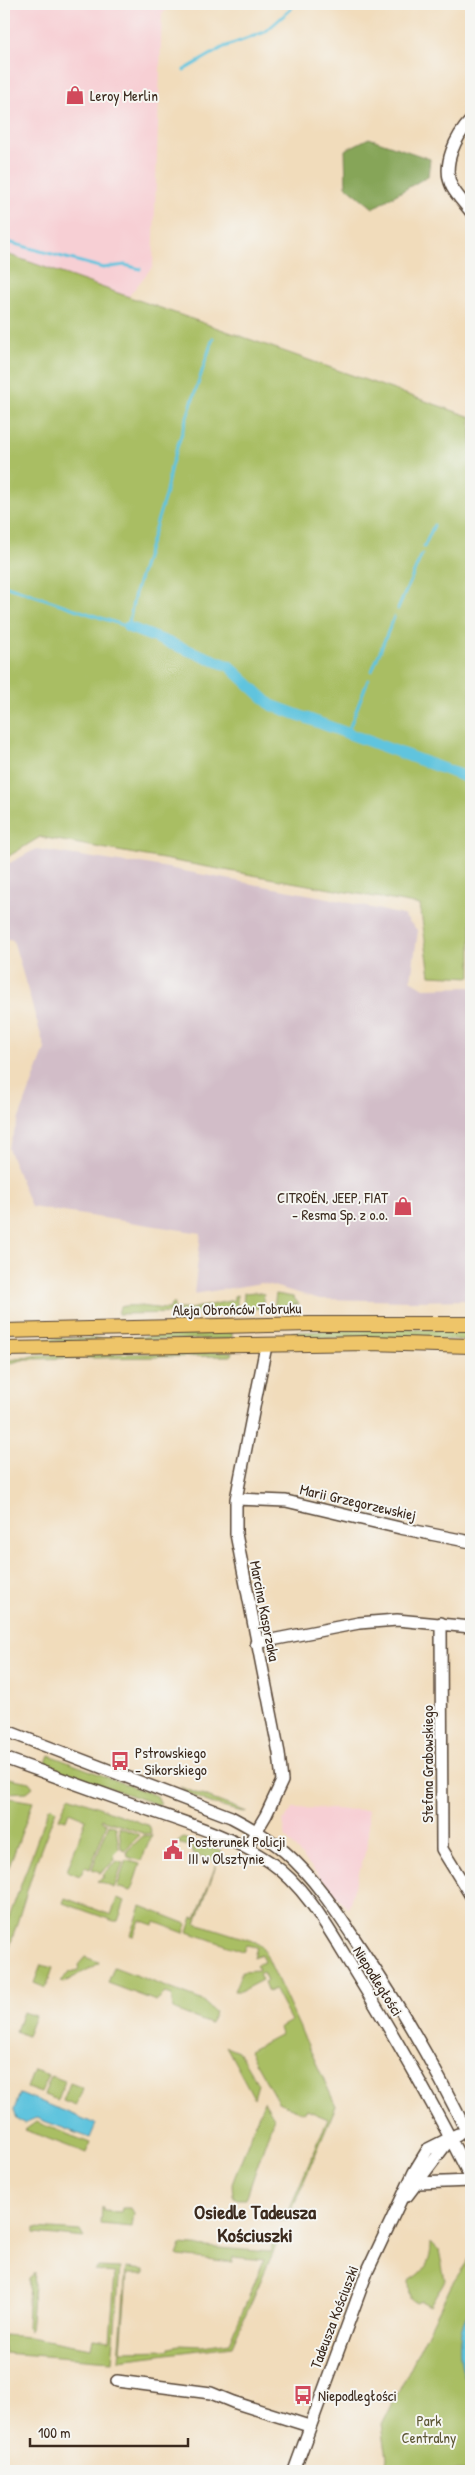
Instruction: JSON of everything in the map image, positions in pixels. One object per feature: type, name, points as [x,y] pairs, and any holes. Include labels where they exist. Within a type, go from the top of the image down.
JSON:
[{"type":"main road","name":"Aleja Obrońców Tobruku","points":[[4,1331],[300,1324],[471,1324]]},
{"type":"main road","points":[[4,1349],[369,1343],[471,1346]]},
{"type":"street","points":[[471,120],[450,154],[449,172],[452,186],[471,212]]},
{"type":"street","name":"Marcina Kasprzaka","points":[[247,1848],[282,1780],[279,1753],[236,1534],[236,1498],[266,1346]]},
{"type":"street","name":"Marii Grzegorzewskiej","points":[[236,1498],[286,1501],[400,1528],[471,1542]]},
{"type":"street","points":[[256,1643],[359,1623],[397,1620],[471,1627]]},
{"type":"street","name":"Stefana Grabowskiego","points":[[441,1623],[442,1849],[471,1896]]},
{"type":"street","name":"Niepodległości","points":[[4,1730],[231,1817],[257,1831],[285,1852],[305,1872],[346,1926],[394,1998],[454,2102],[471,2141]]},
{"type":"street","name":"Niepodległości","points":[[4,1758],[165,1815],[247,1848],[272,1864],[293,1882],[312,1906],[396,2039],[452,2138],[471,2180]]},
{"type":"street","points":[[165,1815],[173,1795]]},
{"type":"street","name":"Tadeusza Kościuszki","points":[[294,2471],[367,2272],[414,2172],[428,2149],[466,2129]]},
{"type":"street","name":"Tadeusza Kościuszki","points":[[400,2204],[452,2138]]},
{"type":"street","points":[[418,2183],[471,2180]]},
{"type":"street","points":[[117,2381],[211,2393],[233,2402],[309,2426]]},
{"type":"shaded area","points":[[4,4],[167,4],[167,9],[162,14],[153,266],[128,297],[4,255]]},
{"type":"shaded area","points":[[36,849],[126,863],[141,863],[328,898],[403,915],[418,931],[411,980],[424,988],[471,987],[471,1300],[320,1299],[262,1283],[194,1294],[201,1233],[31,1207],[8,1148],[45,1049],[13,940],[4,938],[4,866]]},
{"type":"shaded area","points":[[294,1808],[368,1810],[368,1843],[348,1909],[286,1838],[283,1821]]},
{"type":"green space","points":[[369,138],[430,159],[428,176],[373,208],[346,186],[345,150]]},
{"type":"green space","points":[[4,253],[471,417],[471,977],[430,975],[420,905],[40,837],[4,859]]},
{"type":"green space","points":[[255,1292],[264,1294],[262,1308],[243,1309],[244,1293]]},
{"type":"green space","points":[[276,1294],[293,1297],[299,1304],[274,1307]]},
{"type":"green space","points":[[237,1295],[237,1310],[196,1313],[118,1314],[120,1307],[126,1306],[170,1309],[171,1304],[174,1303],[174,1309],[190,1309],[234,1300],[234,1296]]},
{"type":"green space","points":[[400,1329],[471,1331],[471,1340],[308,1338],[292,1332]]},
{"type":"green space","points":[[232,1331],[232,1339],[4,1342],[4,1339],[120,1338]]},
{"type":"green space","points":[[232,1352],[231,1356],[26,1359],[4,1365],[4,1361],[40,1355]]},
{"type":"green space","points":[[49,1755],[157,1796],[161,1804],[158,1805],[45,1765]]},
{"type":"green space","points":[[4,1777],[29,1782],[33,1787],[27,1792],[6,1793],[4,1792]]},
{"type":"green space","points":[[180,1787],[247,1812],[211,1803]]},
{"type":"green space","points":[[69,1796],[147,1825],[150,1827],[151,1833],[145,1834],[102,1819],[101,1821],[107,1823],[90,1869],[85,1867],[80,1876],[67,1871],[86,1819],[69,1812],[66,1820],[59,1818]]},
{"type":"green space","points":[[4,1797],[33,1802],[7,1872],[4,1874],[4,1819],[6,1812],[4,1811]]},
{"type":"green space","points":[[52,1806],[56,1810],[36,1862],[4,1965],[4,1931],[49,1808]]},
{"type":"green space","points":[[109,1824],[116,1827],[119,1849],[114,1854],[115,1860],[100,1874],[100,1872],[92,1869]]},
{"type":"green space","points":[[119,1827],[139,1835],[126,1850],[121,1848]]},
{"type":"green space","points":[[152,1835],[141,1861],[128,1857],[127,1851],[143,1836]]},
{"type":"green space","points":[[183,1838],[222,1852],[218,1862],[192,1853],[193,1847],[177,1843]]},
{"type":"green space","points":[[126,1860],[140,1864],[131,1891],[117,1887]]},
{"type":"green space","points":[[117,1861],[123,1863],[114,1888],[97,1881],[103,1878],[104,1874]]},
{"type":"green space","points":[[216,1865],[196,1923],[256,1942],[263,1948],[336,2106],[287,2221],[279,2220],[286,2217],[328,2119],[307,2110],[303,2113],[278,2102],[249,2051],[281,2034],[279,2028],[291,2021],[274,1989],[268,1992],[264,1982],[267,1981],[263,1972],[259,1974],[262,1980],[241,1991],[234,1991],[242,1971],[258,1970],[256,1965],[264,1962],[261,1954],[254,1957],[257,1947],[246,1945],[243,1951],[188,1932],[193,1917],[196,1918]]},
{"type":"green space","points":[[65,1898],[111,1915],[117,1898],[125,1901],[118,1921],[114,1921],[63,1903]]},
{"type":"green space","points":[[141,1906],[187,1924],[184,1933],[155,1922],[154,1925],[140,1920],[134,1936],[131,1935]]},
{"type":"green space","points":[[85,1957],[99,1962],[63,1983],[60,1981],[70,1972],[79,1970],[78,1965]]},
{"type":"green space","points":[[41,1965],[53,1968],[46,1988],[34,1983]]},
{"type":"green space","points":[[114,1967],[201,2000],[215,2012],[210,2024],[173,2009],[171,1995],[165,1993],[156,2001],[108,1983]]},
{"type":"green space","points":[[23,2012],[35,2016],[27,2036],[16,2031]]},
{"type":"green space","points":[[226,2046],[238,2051],[258,2084],[254,2098]]},
{"type":"green space","points":[[34,2070],[49,2075],[41,2093],[27,2088]]},
{"type":"green space","points":[[51,2076],[65,2081],[58,2100],[44,2095]]},
{"type":"green space","points":[[70,2083],[83,2088],[76,2106],[63,2101]]},
{"type":"green space","points":[[264,2101],[274,2117],[246,2199],[237,2199],[233,2196],[232,2184]]},
{"type":"green space","points":[[36,2122],[90,2143],[86,2153],[25,2130]]},
{"type":"green space","points":[[102,2207],[104,2211],[121,2212],[122,2208],[131,2208],[134,2213],[132,2227],[101,2224]]},
{"type":"green space","points":[[35,2228],[80,2231],[84,2238],[35,2233]]},
{"type":"green space","points":[[283,2230],[232,2346],[119,2360],[126,2268],[144,2270],[144,2274],[127,2274],[121,2351],[170,2350],[170,2347],[179,2345],[202,2346],[230,2342],[264,2260],[233,2257],[232,2262],[179,2256],[177,2255],[181,2245],[270,2252],[276,2235]]},
{"type":"green space","points":[[431,2242],[439,2250],[445,2280],[430,2306],[421,2301],[416,2303],[410,2299],[409,2281],[420,2274],[429,2260]]},
{"type":"green space","name":"Park Centralny","points":[[471,2256],[471,2471],[384,2471],[387,2458],[382,2425],[452,2284]]},
{"type":"green space","points":[[98,2267],[120,2268],[112,2361],[4,2353],[4,2335],[30,2337],[91,2348],[93,2338],[110,2340],[115,2273],[95,2271]]},
{"type":"green space","points":[[35,2273],[30,2331],[27,2328],[29,2278]]},
{"type":"water","points":[[20,2093],[96,2124],[90,2138],[36,2118],[24,2123],[17,2120],[14,2110]]},
{"type":"water","points":[[471,2308],[471,2396],[463,2375],[460,2340],[465,2318]]},
{"type":"waterway","points":[[184,70],[224,47],[265,32],[291,9],[293,4]]},
{"type":"waterway","points":[[4,241],[103,268],[125,265],[140,269]]},
{"type":"waterway","points":[[4,585],[128,627],[135,593],[165,496],[171,466],[213,338]]},
{"type":"waterway","points":[[424,547],[434,525]]},
{"type":"waterway","points":[[398,609],[422,554]]},
{"type":"waterway","points":[[372,671],[394,617]]},
{"type":"waterway","points":[[128,627],[229,666],[271,705],[471,779]]},
{"type":"waterway","points":[[347,734],[368,680]]},
{"type":"place","name":"Leroy Merlin","points":[[75,95]]},
{"type":"place","name":"CITROËN, JEEP, FIAT - Resma Sp. z o.o.","points":[[403,1206]]},
{"type":"place","name":"Pstrowskiego - Sikorskiego","points":[[120,1761]]},
{"type":"place","name":"Posterunek Policji III w Olsztynie","points":[[173,1850]]},
{"type":"place","name":"Niepodległości","points":[[303,2395]]},
{"type":"district","name":"Osiedle Tadeusza Kościuszki","points":[[255,2222]]}]
